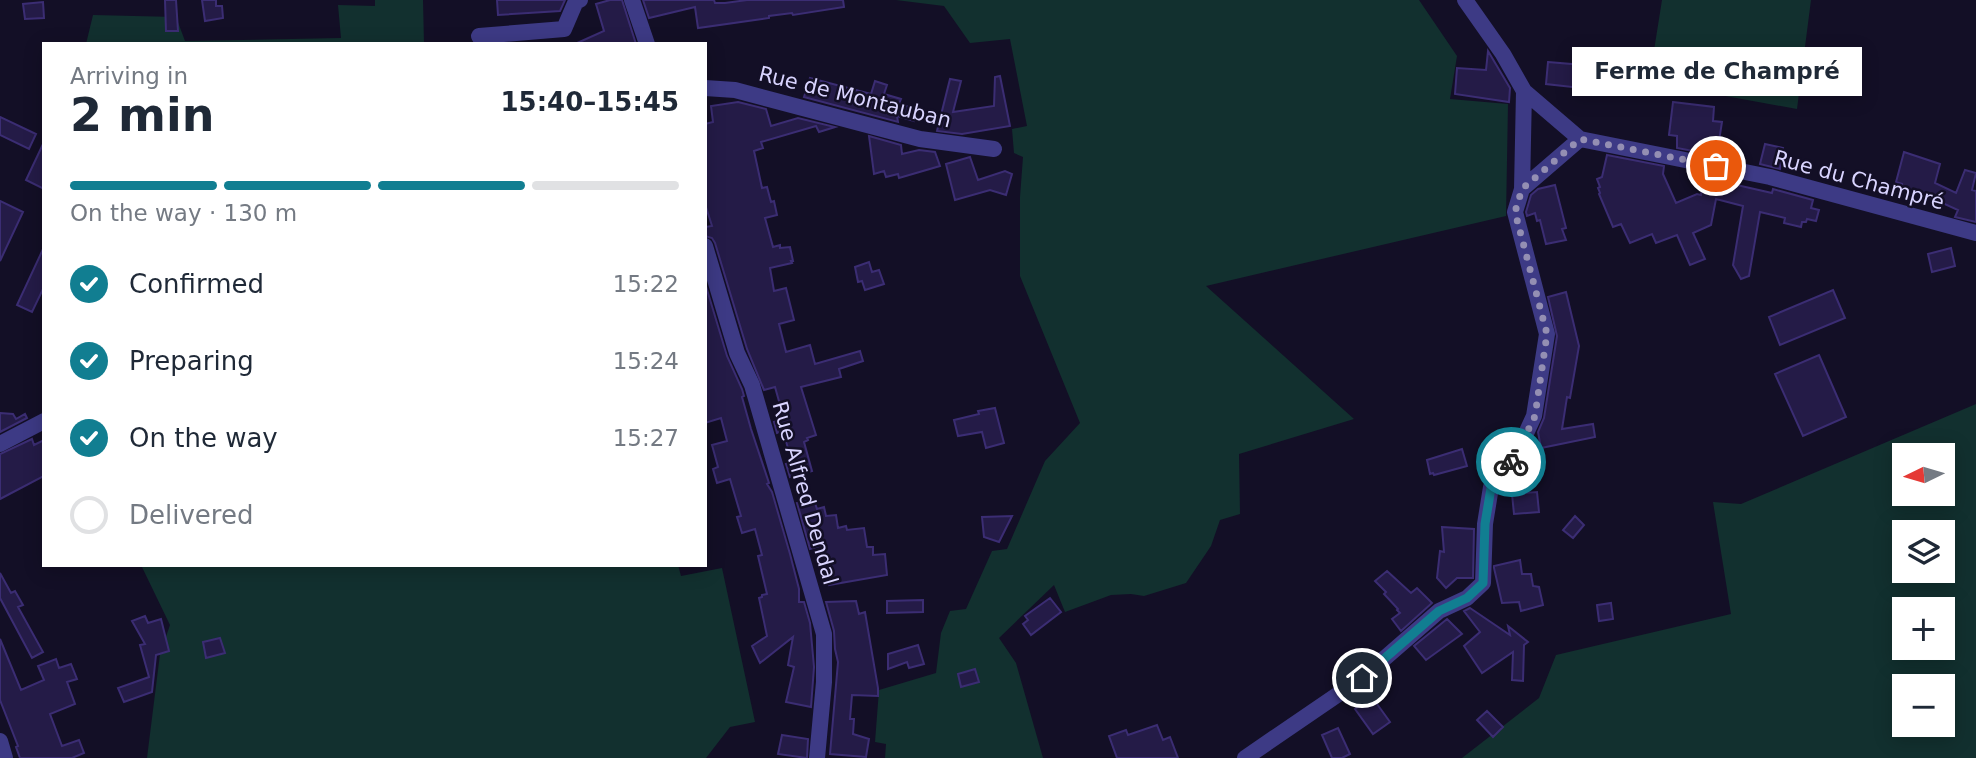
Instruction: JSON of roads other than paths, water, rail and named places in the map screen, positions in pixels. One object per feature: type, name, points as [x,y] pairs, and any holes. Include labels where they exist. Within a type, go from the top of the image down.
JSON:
[{"type":"street","points":[[483,42],[479,36],[564,29],[576,1],[580,0]]},
{"type":"street","points":[[632,0],[646,42]]},
{"type":"street","name":"Rue du Champré","points":[[1465,0],[1503,54],[1524,91],[1580,139],[1770,177],[1976,233]]},
{"type":"street","name":"Rue de Montauban","points":[[707,88],[735,90],[920,139],[994,149]]},
{"type":"street","points":[[1245,758],[1362,678],[1439,611],[1467,598],[1483,583],[1485,524],[1491,488],[1517,453],[1535,416],[1547,334],[1515,212],[1522,189],[1524,91]]},
{"type":"street","points":[[1522,189],[1580,139]]},
{"type":"street","name":"Rue Alfred Dendal","points":[[707,253],[737,353],[752,385],[824,631],[824,682],[817,758]]},
{"type":"street","points":[[0,444],[42,422]]},
{"type":"street","points":[[0,741],[5,758]]},
{"type":"place","name":"Ferme de Champré","points":[[1716,166]]}]
